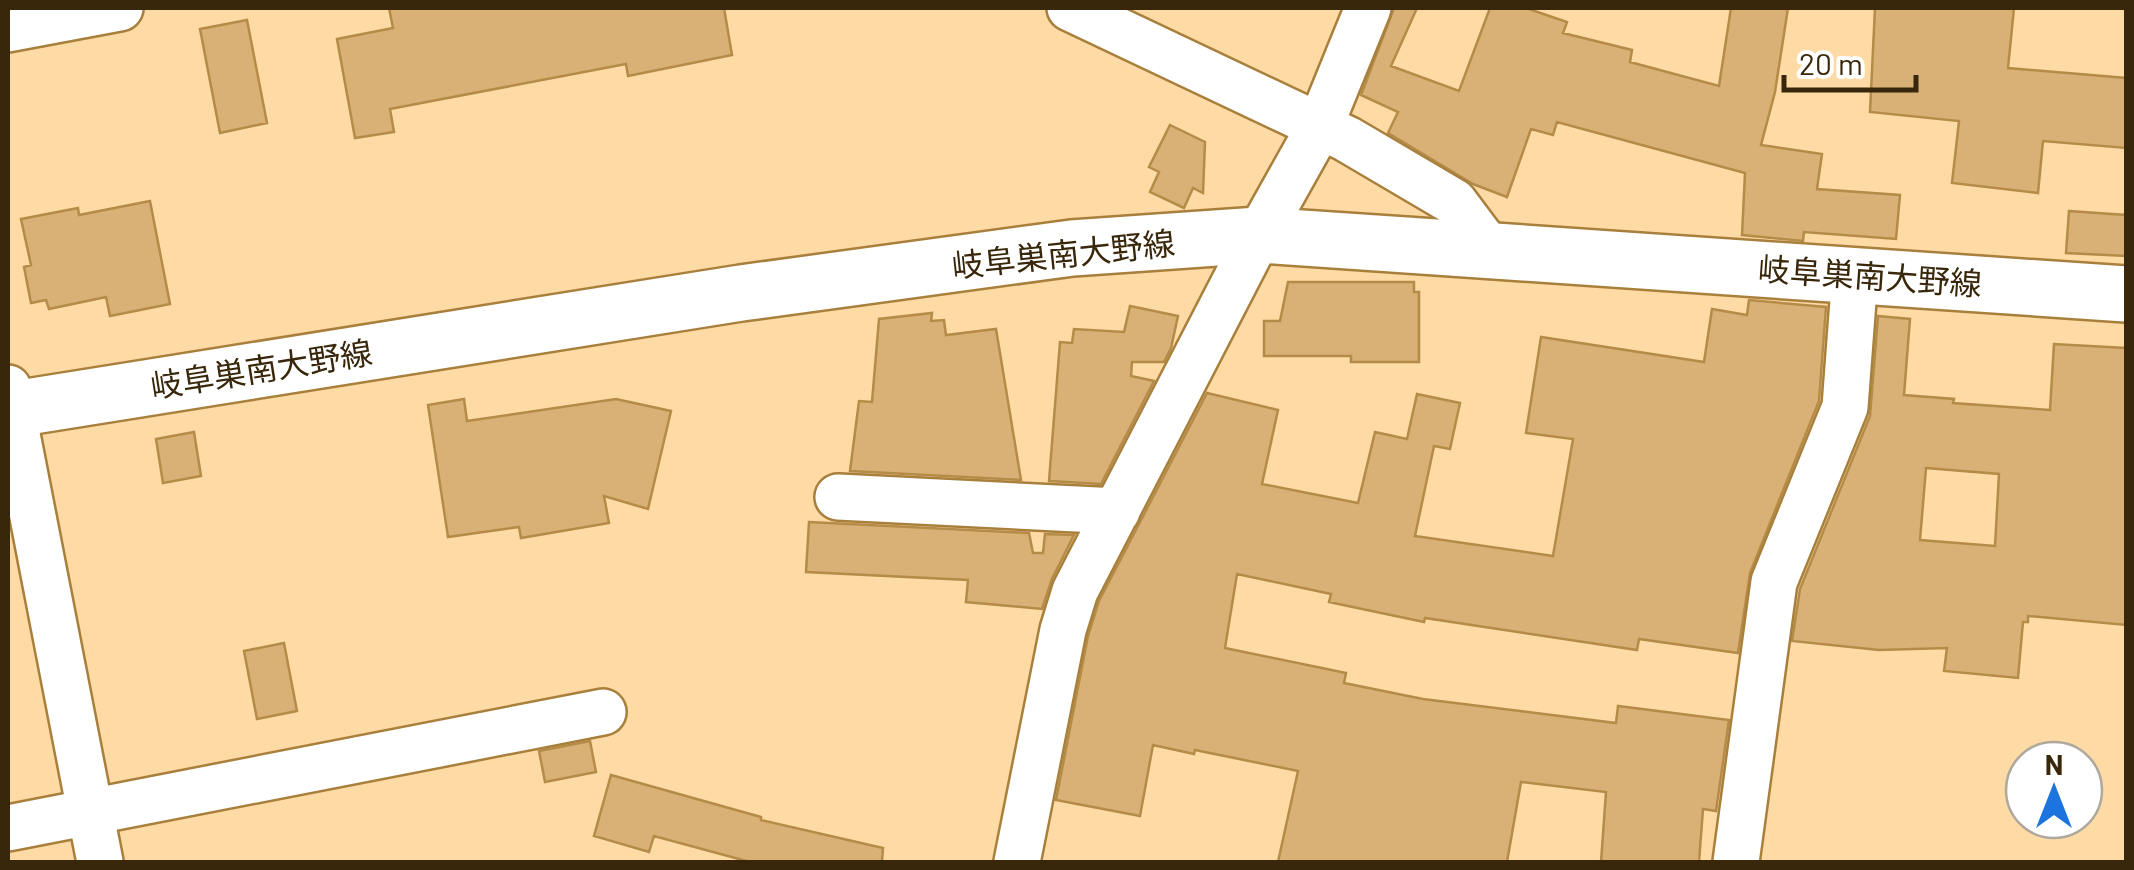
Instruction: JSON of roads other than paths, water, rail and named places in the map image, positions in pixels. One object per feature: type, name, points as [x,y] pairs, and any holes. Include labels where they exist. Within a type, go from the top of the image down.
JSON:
[{"type":"main road","name":"岐阜巣南大野線","points":[[9,402],[760,290],[1072,248],[1259,235],[2126,294]]},
{"type":"street","points":[[8,29],[120,8]]},
{"type":"street","points":[[1070,8],[1320,126],[1454,202],[1490,250]]},
{"type":"street","points":[[1017,862],[1071,604],[1259,235],[1320,126],[1368,8]]},
{"type":"street","points":[[1736,862],[1774,582],[1845,407],[1855,274]]},
{"type":"street","points":[[9,402],[100,862]]},
{"type":"street","points":[[838,497],[1117,511]]},
{"type":"street","points":[[8,828],[602,712]]}]
